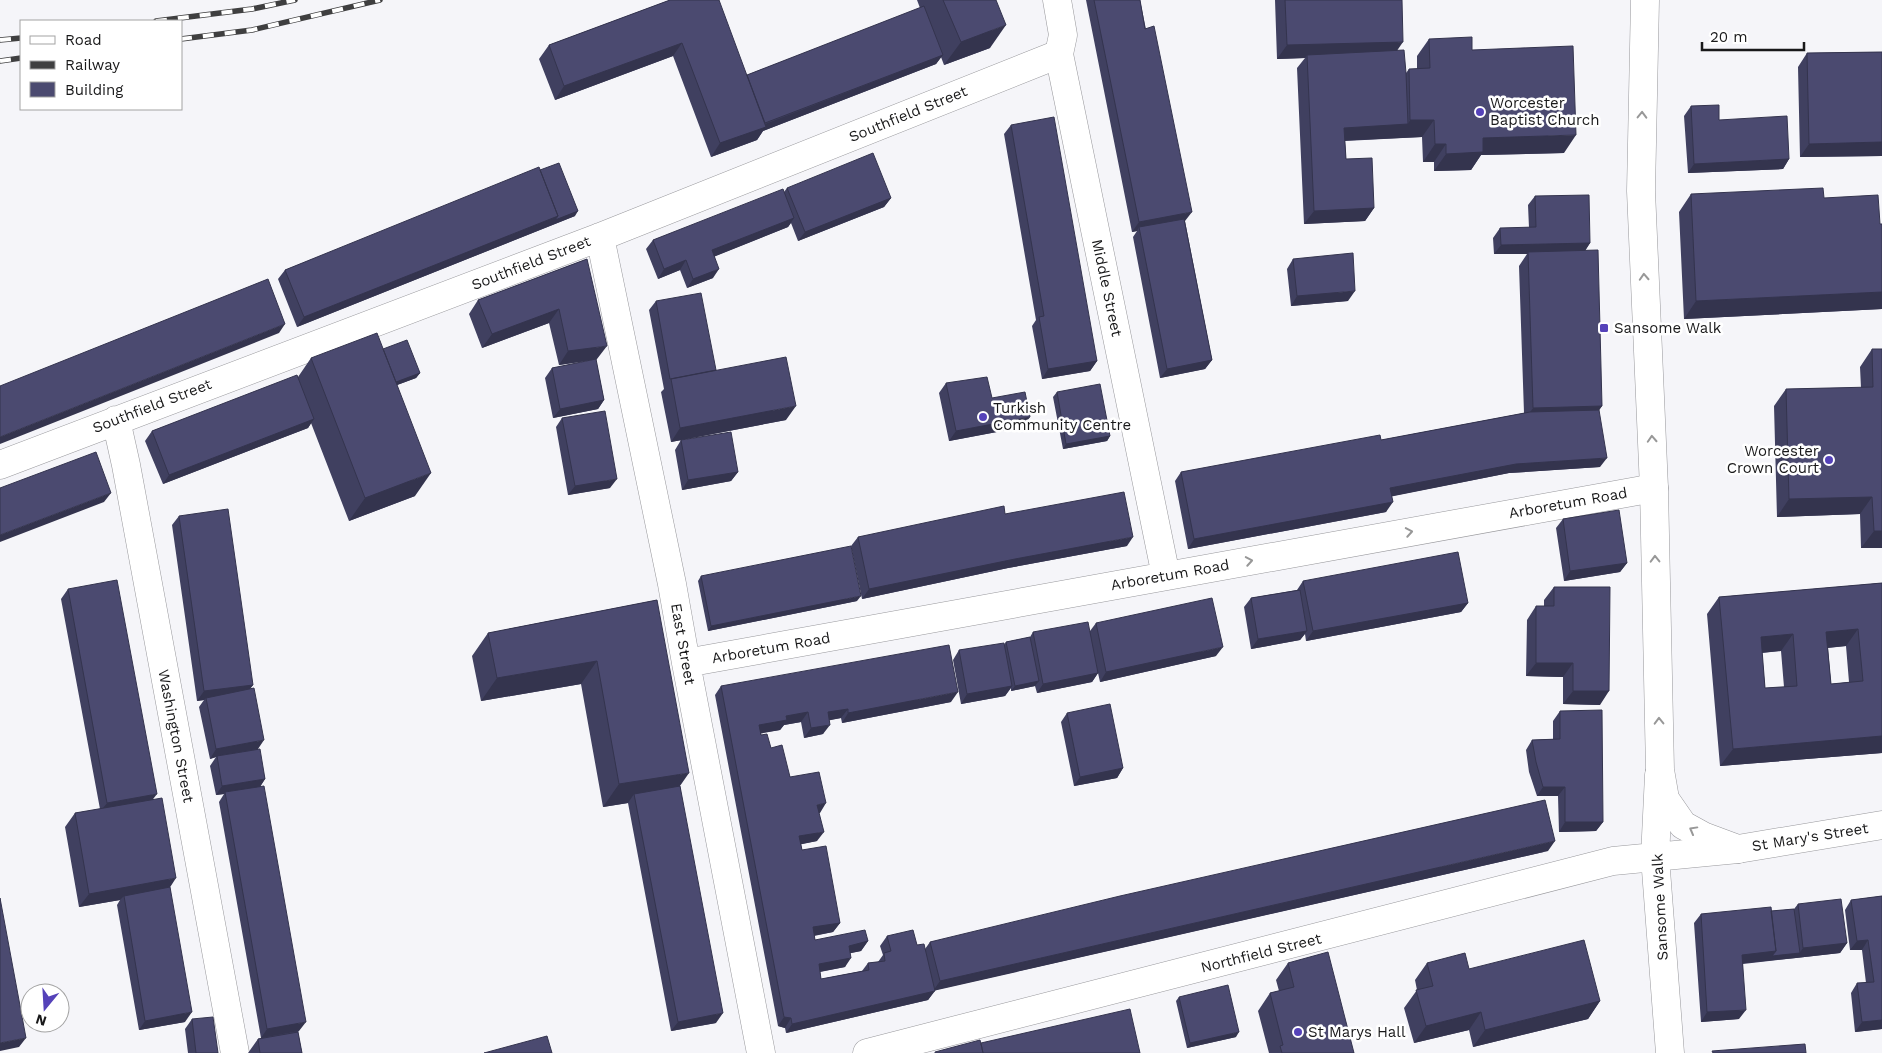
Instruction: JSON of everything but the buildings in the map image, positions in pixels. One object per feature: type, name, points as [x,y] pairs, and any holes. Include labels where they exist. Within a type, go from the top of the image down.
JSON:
[{"type":"street","name":"Middle Street","points":[[1057,0],[1064,35],[1059,54],[1166,576]]},
{"type":"street","name":"Sansome Walk","points":[[1645,0],[1641,191],[1654,488],[1660,766],[1655,857],[1670,1053]]},
{"type":"street","name":"Southfield Street","points":[[0,465],[600,237],[1059,54]]},
{"type":"street","name":"East Street","points":[[600,237],[672,584],[761,1053]]},
{"type":"street","name":"Washington Street","points":[[116,420],[126,465],[235,1053]]},
{"type":"street","name":"Arboretum Road","points":[[686,663],[1654,488]]},
{"type":"street","points":[[1660,766],[1665,799],[1683,825],[1703,836],[1738,848]]},
{"type":"street","name":"St Mary's Street","points":[[1655,857],[1738,848],[1882,825]]},
{"type":"street","name":"Northfield Street","points":[[867,1053],[1614,861],[1655,857]]},
{"type":"railway","points":[[164,20],[252,9],[295,0]]},
{"type":"railway","points":[[182,39],[252,30],[380,0]]},
{"type":"railway","points":[[0,40],[20,38]]},
{"type":"railway","points":[[0,61],[20,58]]},
{"type":"place","name":"Worcester Baptist Church","points":[[1480,112]]},
{"type":"place","name":"Sansome Walk","points":[[1604,328]]},
{"type":"place","name":"Turkish Community Centre","points":[[983,417]]},
{"type":"place","name":"Worcester Crown Court","points":[[1829,460]]},
{"type":"place","name":"St Marys Hall","points":[[1298,1032]]}]
